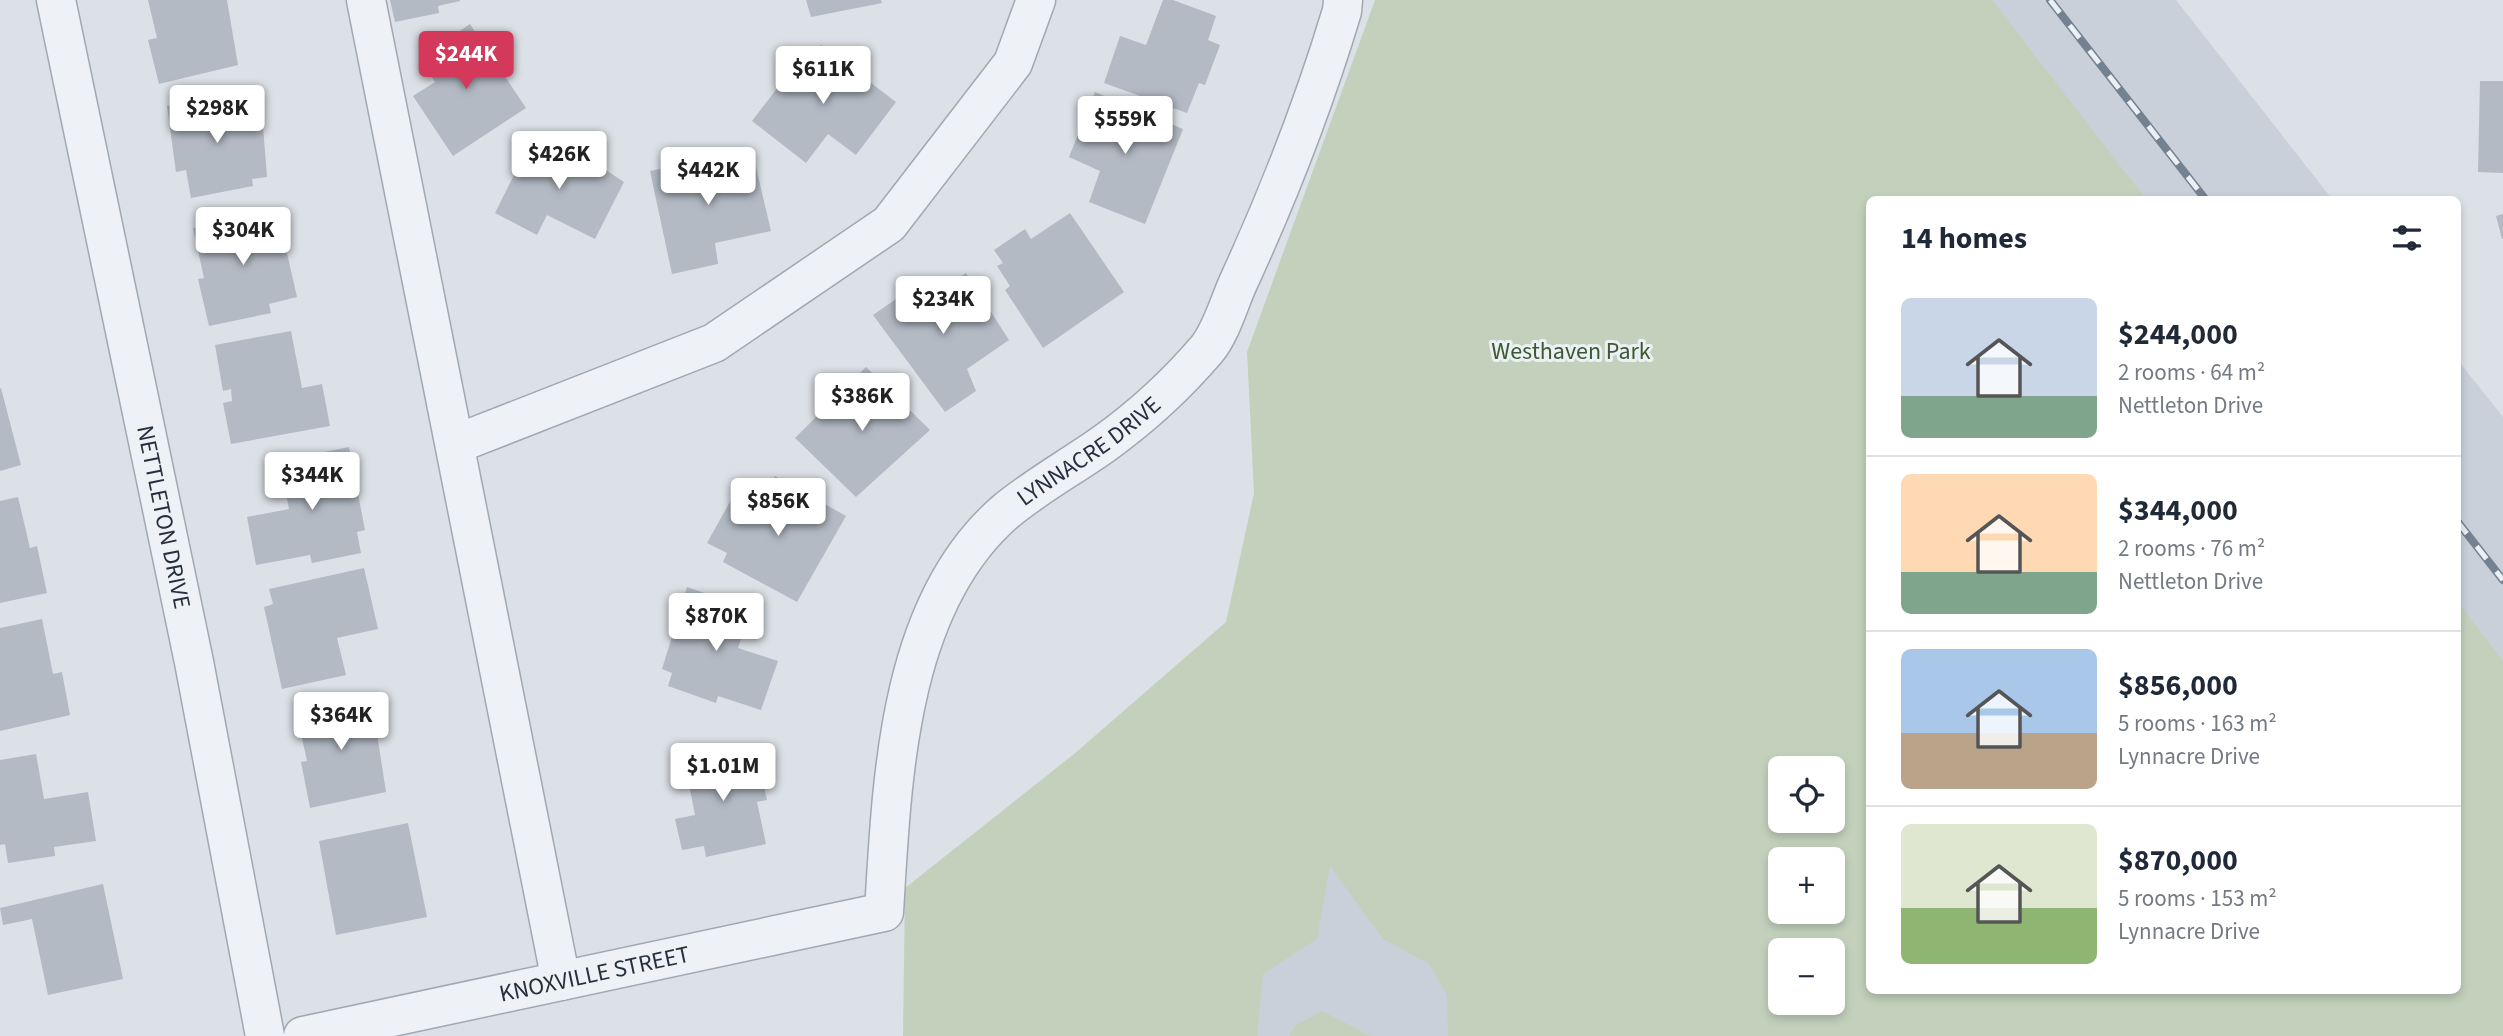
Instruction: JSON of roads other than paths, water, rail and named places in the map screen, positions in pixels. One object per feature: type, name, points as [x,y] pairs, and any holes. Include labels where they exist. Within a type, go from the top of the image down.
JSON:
[{"type":"street","name":"NETTLETON DRIVE","points":[[56,0],[194,662],[265,1036]]},
{"type":"street","points":[[366,0],[561,981]]},
{"type":"street","points":[[456,444],[714,343],[889,224],[1013,63],[1036,0]]},
{"type":"street","name":"LYNNACRE DRIVE","points":[[884,912],[896,751],[905,700],[937,607],[961,564],[987,529],[1008,510],[1108,441],[1209,348],[1269,217],[1314,101],[1343,0]]},
{"type":"street","name":"KNOXVILLE STREET","points":[[303,1036],[884,912]]},
{"type":"railway","points":[[2050,0],[2203,196]]},
{"type":"railway","points":[[2461,526],[2503,580]]},
{"type":"park label","name":"Westhaven Park","points":[[1571,351]]}]
